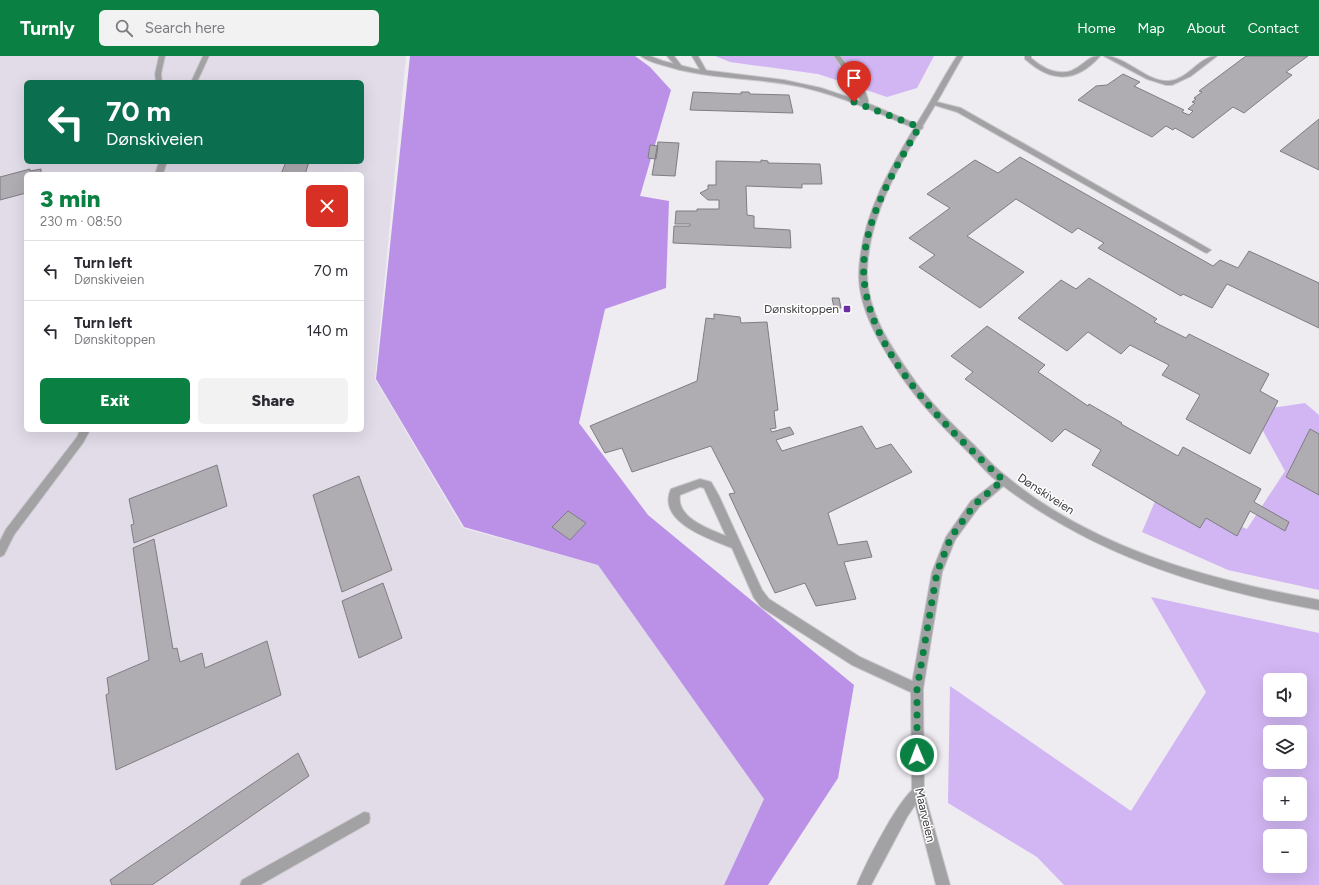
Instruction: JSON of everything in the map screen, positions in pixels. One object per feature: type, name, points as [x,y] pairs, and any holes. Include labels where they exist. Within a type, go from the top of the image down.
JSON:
[{"type":"street","points":[[159,80],[158,74],[162,56]]},
{"type":"street","points":[[195,80],[206,56]]},
{"type":"street","points":[[644,56],[681,70],[785,82],[818,89],[919,127]]},
{"type":"street","points":[[670,56],[681,70]]},
{"type":"street","points":[[695,56],[704,72]]},
{"type":"street","points":[[837,56],[857,85],[864,98],[866,106]]},
{"type":"street","name":"Dønskiveien","points":[[960,56],[885,188],[873,217],[865,251],[863,276],[869,305],[880,337],[914,388],[950,430],[1003,480],[1059,518],[1118,549],[1177,572],[1250,592],[1319,605]]},
{"type":"street","points":[[1028,56],[1034,64],[1056,75],[1071,74],[1097,56]]},
{"type":"street","points":[[1107,56],[1156,80],[1171,83],[1182,78],[1214,56]]},
{"type":"street","points":[[933,103],[960,110],[1207,250]]},
{"type":"street","points":[[0,552],[10,532],[80,440],[84,432]]},
{"type":"street","name":"Maarveien","points":[[943,885],[918,792],[917,689],[937,572],[951,537],[975,504],[1003,480]]},
{"type":"street","points":[[736,545],[690,525],[676,512],[673,497],[675,492],[700,483],[707,485],[736,545],[758,594],[765,603],[856,661],[917,689]]},
{"type":"street","points":[[864,885],[902,812],[918,792]]},
{"type":"street","points":[[247,885],[364,818]]},
{"type":"shaded area","points":[[0,56],[406,56],[375,379],[463,528],[598,565],[764,799],[724,885],[0,885]]},
{"type":"shaded area","points":[[410,56],[635,56],[650,67],[671,90],[640,196],[669,201],[666,288],[605,309],[579,423],[648,515],[854,685],[838,778],[768,885],[724,885],[764,799],[598,565],[464,527],[376,379]]},
{"type":"shaded area","points":[[715,56],[934,56],[917,88],[887,97],[818,74],[730,62]]},
{"type":"shaded area","points":[[1305,403],[1319,415],[1319,590],[1228,570],[1142,532],[1159,492],[1247,529],[1285,471],[1252,411]]},
{"type":"shaded area","points":[[1151,597],[1319,633],[1319,885],[1064,885],[1037,857],[948,803],[950,686],[1131,811],[1206,692]]},
{"type":"building","points":[[1246,56],[1308,56],[1286,72],[1292,75],[1244,113],[1233,107],[1193,138],[1175,128],[1173,130],[1166,126],[1152,137],[1078,100],[1096,86],[1107,85],[1123,74],[1140,82],[1134,86],[1184,110],[1182,112],[1189,115],[1193,111],[1188,109],[1195,103],[1192,102],[1196,99],[1194,98],[1202,92],[1199,91]]},
{"type":"building","points":[[693,92],[741,94],[741,92],[749,92],[750,94],[789,95],[793,113],[690,110]]},
{"type":"building","points":[[1319,119],[1319,170],[1280,151]]},
{"type":"building","points":[[658,142],[679,143],[675,176],[652,175]]},
{"type":"building","points":[[650,145],[658,146],[656,159],[648,158]]},
{"type":"building","points":[[1020,157],[1213,266],[1220,260],[1238,268],[1249,251],[1319,283],[1319,328],[1227,284],[1212,308],[1183,294],[1181,296],[1098,248],[1104,243],[1078,228],[1072,233],[1016,199],[967,236],[1024,272],[980,308],[919,267],[935,255],[909,238],[950,208],[927,194],[975,160],[998,173]]},
{"type":"building","points":[[761,160],[768,161],[768,163],[820,164],[822,184],[802,184],[802,188],[746,186],[747,215],[754,216],[754,228],[790,230],[791,248],[673,243],[674,226],[690,226],[690,224],[675,224],[676,211],[719,209],[719,200],[708,200],[700,193],[708,189],[708,185],[716,185],[716,161],[761,162]]},
{"type":"building","points":[[285,164],[308,164],[306,172],[282,172]]},
{"type":"building","points":[[30,169],[30,171],[41,169],[41,172],[24,172],[24,194],[0,200],[0,177]]},
{"type":"building","points":[[1089,278],[1157,319],[1154,322],[1186,338],[1189,334],[1269,374],[1260,391],[1278,401],[1250,454],[1186,419],[1200,395],[1162,375],[1169,365],[1130,345],[1121,354],[1088,332],[1067,351],[1018,318],[1061,280],[1076,289]]},
{"type":"building","points":[[832,298],[839,298],[841,308],[834,308]]},
{"type":"building","points":[[714,314],[740,317],[741,323],[767,322],[778,410],[774,411],[776,428],[770,429],[772,432],[790,427],[794,434],[776,440],[782,451],[862,426],[876,449],[891,444],[912,472],[828,513],[838,545],[867,541],[872,557],[844,562],[856,599],[816,606],[805,583],[775,593],[729,494],[735,493],[711,446],[632,472],[622,448],[605,453],[590,426],[697,381],[706,318],[714,319]]},
{"type":"building","points":[[987,326],[1045,365],[1038,372],[1088,406],[1089,404],[1178,456],[1183,447],[1261,489],[1254,502],[1289,522],[1285,531],[1250,511],[1237,536],[1206,518],[1200,528],[1092,465],[1101,450],[1065,429],[1052,442],[965,379],[973,372],[951,356]]},
{"type":"building","points":[[1310,429],[1319,434],[1319,495],[1286,477]]},
{"type":"building","points":[[217,465],[227,506],[134,543],[131,525],[134,524],[129,499]]},
{"type":"building","points":[[359,476],[392,570],[342,592],[313,495]]},
{"type":"building","points":[[568,511],[586,523],[570,540],[552,527]]},
{"type":"building","points":[[154,539],[173,649],[177,648],[180,662],[202,653],[205,668],[267,641],[281,695],[116,770],[106,695],[109,693],[107,678],[149,660],[133,548]]},
{"type":"building","points":[[383,583],[402,638],[359,658],[342,601]]},
{"type":"building","points":[[298,753],[309,776],[152,885],[112,885],[110,880]]},
{"type":"place","name":"Dønskitoppen","points":[[847,309]]},
{"type":"route","points":[[854,102],[919,127],[885,188],[873,217],[865,251],[863,276],[869,305],[880,337],[914,388],[950,430],[1003,480],[975,504],[951,537],[937,572],[917,689],[917,755]]}]
